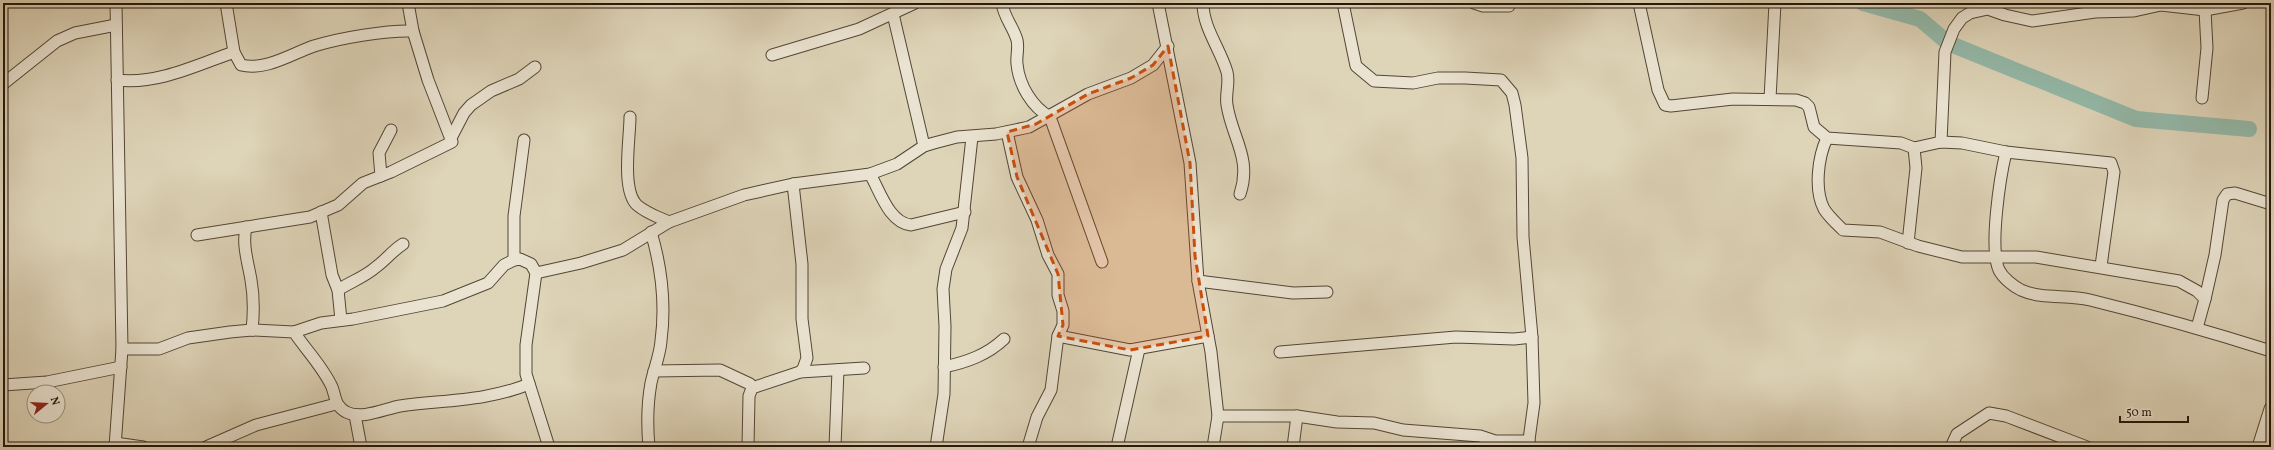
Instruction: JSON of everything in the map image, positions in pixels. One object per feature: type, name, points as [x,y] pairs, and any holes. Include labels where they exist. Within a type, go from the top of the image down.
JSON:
[{"type":"street","points":[[116,3],[122,367],[115,445],[143,447]]},
{"type":"street","points":[[226,3],[234,52],[241,65],[250,67],[277,61],[314,46],[346,38],[400,30],[413,31]]},
{"type":"street","points":[[408,3],[413,31],[428,80],[451,138]]},
{"type":"street","points":[[772,55],[859,29],[915,3]]},
{"type":"street","points":[[1002,3],[1006,21],[1016,40],[1017,64],[1024,89],[1039,111],[1050,117],[1102,262]]},
{"type":"street","points":[[1158,3],[1168,46],[1170,73],[1184,129],[1190,163],[1198,281],[1208,336],[1218,416],[1213,447]]},
{"type":"street","points":[[1203,3],[1210,33],[1227,73],[1229,83],[1227,104],[1243,154],[1245,176],[1240,194]]},
{"type":"street","points":[[1218,416],[1297,416],[1337,422],[1374,423],[1403,430],[1480,436],[1495,441],[1528,444],[1534,403],[1532,337],[1523,237],[1522,158],[1515,105],[1508,86],[1501,80],[1465,78],[1438,78],[1413,83],[1374,81],[1356,66],[1343,3]]},
{"type":"street","points":[[1474,3],[1484,6],[1509,6]]},
{"type":"street","points":[[1639,3],[1658,90],[1665,105],[1671,106],[1733,99],[1796,100],[1805,103],[1809,107],[1814,127],[1827,138],[1901,143],[1914,148],[1941,142],[1962,143],[2006,152],[2111,163],[2114,172],[2101,266]]},
{"type":"street","points":[[1770,99],[1775,3]]},
{"type":"street","points":[[1941,142],[1943,66],[1948,43],[1954,29],[1962,18],[1987,6],[2005,15],[2032,21],[2095,12],[2134,11],[2161,5],[2206,10],[2243,3]]},
{"type":"street","points":[[2202,98],[2207,48],[2206,10]]},
{"type":"street","points":[[893,14],[924,146]]},
{"type":"street","points":[[3,84],[57,41],[75,33],[116,25]]},
{"type":"street","points":[[536,273],[581,264],[623,250],[669,222],[744,195],[793,184],[870,174],[897,164],[924,146],[957,137],[972,137],[1029,127],[1050,117],[1072,103],[1131,78],[1153,64],[1168,46]]},
{"type":"street","points":[[117,80],[133,82],[158,77],[192,68],[234,52]]},
{"type":"street","points":[[197,236],[310,217],[338,205],[363,183],[452,142],[451,138],[464,113],[471,104],[491,91],[519,79],[535,67]]},
{"type":"street","points":[[630,117],[628,187],[635,204],[645,212],[669,222]]},
{"type":"street","points":[[381,176],[378,164],[379,153],[391,130]]},
{"type":"street","points":[[1007,132],[1017,177],[1037,220],[1048,255],[1058,274],[1058,295],[1063,311],[1063,325],[1058,336],[1051,390],[1034,424],[1028,447]]},
{"type":"street","points":[[936,447],[940,429],[944,367],[945,326],[943,299],[945,276],[954,246],[962,228],[965,212],[972,137]]},
{"type":"street","points":[[1827,138],[1822,150],[1820,192],[1825,210],[1843,230],[1880,232],[1908,243],[1962,258],[2036,257],[2101,266],[2179,281],[2192,288],[2205,299]]},
{"type":"street","points":[[514,260],[514,216],[524,140]]},
{"type":"street","points":[[1908,243],[1916,168],[1914,148]]},
{"type":"street","points":[[2006,152],[1999,202],[1995,257],[1999,270],[2009,282],[2020,290],[2048,297],[2089,300],[2197,328],[2271,351]]},
{"type":"street","points":[[870,174],[896,219],[903,224],[911,225],[965,212]]},
{"type":"street","points":[[793,184],[802,264],[802,319],[807,358],[803,369],[800,372]]},
{"type":"street","points":[[2197,328],[2215,255],[2223,200],[2227,194],[2235,193],[2271,204]]},
{"type":"street","points":[[321,212],[332,275],[338,290],[341,320]]},
{"type":"street","points":[[246,227],[244,235],[246,261],[255,306],[252,330]]},
{"type":"street","points":[[649,447],[646,416],[654,371],[661,343],[665,301],[660,263],[651,232]]},
{"type":"street","points":[[338,290],[372,271],[393,250],[403,244]]},
{"type":"street","points":[[122,349],[159,349],[188,338],[252,330],[294,332],[321,323],[443,301],[488,283],[504,266],[514,260],[520,259],[531,264],[536,273],[526,345],[526,374],[549,447]]},
{"type":"street","points":[[1198,281],[1293,293],[1327,292]]},
{"type":"street","points":[[294,332],[319,365],[332,388],[336,404],[346,412],[355,415],[400,406],[446,403],[496,395],[529,384]]},
{"type":"street","points":[[1058,336],[1130,350],[1208,336]]},
{"type":"street","points":[[1280,352],[1456,338],[1514,339],[1532,337]]},
{"type":"street","points":[[944,367],[965,362],[983,354],[1004,339]]},
{"type":"street","points":[[1117,447],[1139,349]]},
{"type":"street","points":[[3,385],[47,382],[122,367]]},
{"type":"street","points":[[748,447],[749,396],[752,388],[800,372],[864,368]]},
{"type":"street","points":[[654,371],[720,370],[750,384]]},
{"type":"street","points":[[835,447],[838,370]]},
{"type":"street","points":[[206,447],[256,425],[336,404]]},
{"type":"street","points":[[2259,447],[2271,409]]},
{"type":"street","points":[[1952,447],[1956,434],[1989,413],[2006,416],[2087,447]]},
{"type":"street","points":[[355,415],[361,447]]},
{"type":"street","points":[[1294,447],[1297,416]]},
{"type":"highlighted area","points":[[1168,46],[1190,163],[1195,256],[1208,336],[1130,350],[1058,336],[1063,325],[1058,274],[1017,177],[1007,132],[1036,124],[1088,94],[1131,78],[1153,65]]},
{"type":"waterway","points":[[1863,3],[1920,19],[1948,43],[2136,119],[2249,129]]}]
